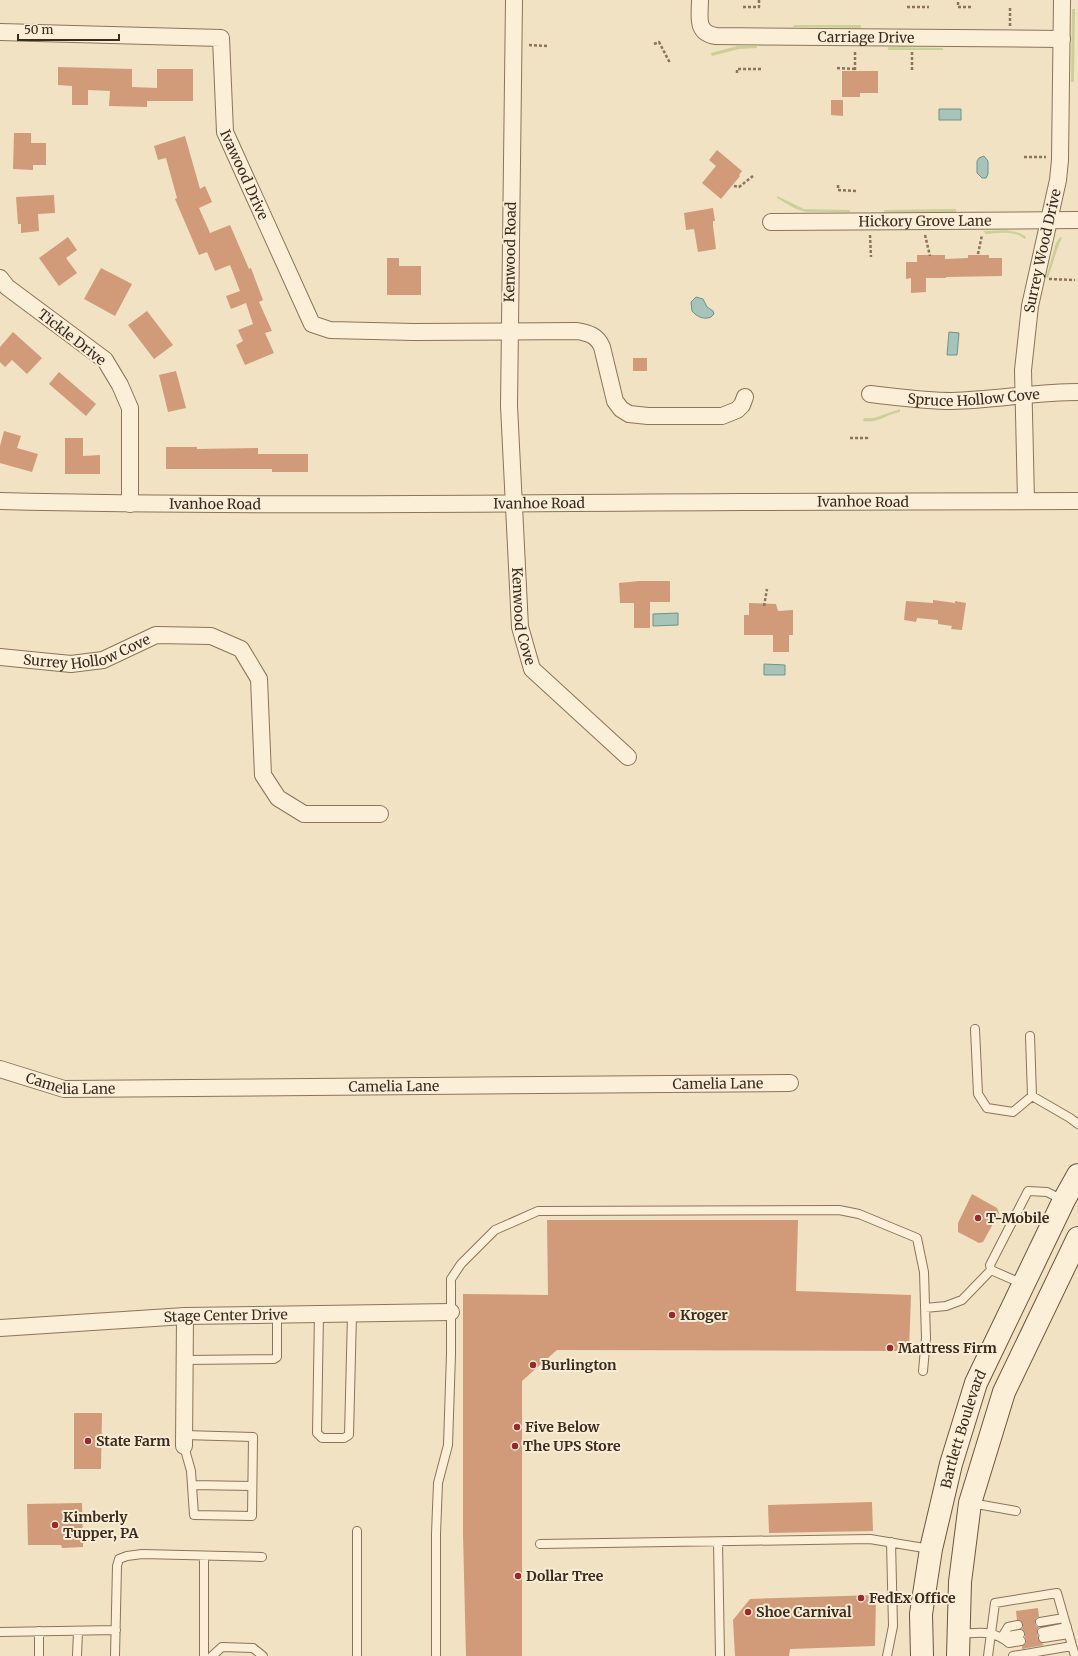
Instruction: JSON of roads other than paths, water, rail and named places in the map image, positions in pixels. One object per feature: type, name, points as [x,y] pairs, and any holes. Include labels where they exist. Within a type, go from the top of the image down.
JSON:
[{"type":"main road","name":"Bartlett Boulevard","points":[[922,1656],[921,1614],[931,1549],[950,1464],[976,1383],[1023,1284],[1071,1191]]},
{"type":"main road","name":"Bartlett Boulevard","points":[[958,1656],[960,1582],[970,1502],[1004,1392],[1078,1238]]},
{"type":"street","name":"Kenwood Road","points":[[513,504],[509,406],[509,331],[514,0]]},
{"type":"street","name":"Carriage Drive","points":[[700,0],[701,27],[704,32],[709,35],[1062,39]]},
{"type":"street","name":"Surrey Wood Drive","points":[[1026,501],[1023,370],[1030,306],[1058,180],[1060,160],[1062,0]]},
{"type":"street","name":"Ivawood Drive","points":[[0,32],[221,38],[225,132],[312,324],[330,330],[414,332],[509,331]]},
{"type":"street","name":"Hickory Grove Lane","points":[[771,222],[1078,220]]},
{"type":"street","name":"Tickle Drive","points":[[0,278],[7,287],[105,360],[120,385],[130,408],[130,504]]},
{"type":"street","points":[[509,331],[576,331],[589,333],[594,336],[600,342],[602,347],[615,401],[621,409],[629,414],[648,416],[722,416],[737,410],[742,405],[745,396]]},
{"type":"street","name":"Spruce Hollow Cove","points":[[870,394],[911,399],[951,401],[1078,392]]},
{"type":"street","name":"Ivanhoe Road","points":[[0,501],[130,504],[513,504],[1078,501]]},
{"type":"street","name":"Kenwood Cove","points":[[513,504],[520,627],[532,668],[628,757]]},
{"type":"street","name":"Surrey Hollow Cove","points":[[0,657],[71,664],[103,660],[156,635],[210,636],[241,649],[259,679],[263,775],[278,798],[304,814],[380,814]]},
{"type":"street","name":"Camelia Lane","points":[[0,1069],[64,1089],[790,1083]]},
{"type":"street","name":"Stage Center Drive","points":[[0,1328],[184,1316],[451,1312]]},
{"type":"street","points":[[184,1316],[184,1440]]},
{"type":"lane","points":[[975,1030],[978,1094],[987,1108],[1013,1112],[1032,1096]]},
{"type":"lane","points":[[1030,1036],[1032,1096]]},
{"type":"lane","points":[[1032,1096],[1078,1124]]},
{"type":"lane","points":[[925,1308],[946,1306],[962,1300],[991,1270],[990,1265],[1028,1190],[1047,1192],[1071,1191]]},
{"type":"lane","points":[[436,1656],[436,1526],[438,1483],[448,1444],[452,1354],[451,1279],[462,1264],[495,1230],[538,1211],[839,1210],[859,1214],[917,1238],[924,1272],[926,1338],[923,1371]]},
{"type":"lane","points":[[991,1270],[1023,1284]]},
{"type":"lane","points":[[320,1314],[317,1432],[322,1438],[344,1438],[349,1435],[352,1314]]},
{"type":"lane","points":[[184,1360],[274,1359],[278,1357],[277,1315]]},
{"type":"lane","points":[[253,1437],[252,1516],[194,1515],[192,1485],[191,1471],[184,1440],[253,1437]]},
{"type":"lane","points":[[192,1485],[252,1486]]},
{"type":"lane","points":[[970,1502],[1016,1511]]},
{"type":"lane","points":[[356,1531],[357,1656]]},
{"type":"lane","points":[[540,1544],[870,1539],[931,1549]]},
{"type":"lane","points":[[718,1542],[720,1656]]},
{"type":"lane","points":[[887,1656],[893,1626],[891,1542]]},
{"type":"lane","points":[[116,1656],[117,1566],[119,1559],[127,1556],[142,1554],[262,1557]]},
{"type":"lane","points":[[204,1556],[204,1656]]},
{"type":"lane","points":[[988,1656],[995,1603],[1057,1593],[1075,1656]]},
{"type":"lane","points":[[1040,1622],[1064,1618]]},
{"type":"lane","points":[[1002,1637],[1008,1627],[1018,1625]]},
{"type":"lane","points":[[0,1632],[116,1630]]},
{"type":"lane","points":[[39,1631],[39,1656]]},
{"type":"lane","points":[[78,1631],[78,1656]]},
{"type":"lane","points":[[1042,1635],[1068,1631]]},
{"type":"lane","points":[[958,1634],[991,1632],[1002,1637],[1009,1643],[1020,1638]]},
{"type":"lane","points":[[1013,1656],[1072,1646]]},
{"type":"lane","points":[[212,1656],[222,1647],[253,1648],[263,1656]]},
{"type":"water","points":[[939,109],[961,109],[961,120],[939,120]]},
{"type":"water","points":[[984,156],[988,161],[988,174],[986,178],[982,178],[977,173],[977,161],[979,158]]},
{"type":"water","points":[[696,297],[703,299],[707,307],[713,311],[714,314],[711,317],[701,317],[692,311],[691,302]]},
{"type":"water","points":[[949,332],[959,333],[957,355],[947,355]]},
{"type":"water","points":[[678,613],[678,625],[653,626],[653,614]]},
{"type":"water","points":[[764,664],[785,665],[785,675],[764,675]]},
{"type":"place","name":"T-Mobile","points":[[978,1218]]},
{"type":"place","name":"Kroger","points":[[672,1315]]},
{"type":"place","name":"Mattress Firm","points":[[890,1348]]},
{"type":"place","name":"Burlington","points":[[533,1365]]},
{"type":"place","name":"Five Below","points":[[517,1427]]},
{"type":"place","name":"State Farm","points":[[88,1441]]},
{"type":"place","name":"The UPS Store","points":[[515,1446]]},
{"type":"place","name":"Kimberly Tupper, PA","points":[[55,1525]]},
{"type":"place","name":"Dollar Tree","points":[[518,1576]]},
{"type":"place","name":"FedEx Office","points":[[861,1598]]},
{"type":"place","name":"Shoe Carnival","points":[[748,1612]]}]
